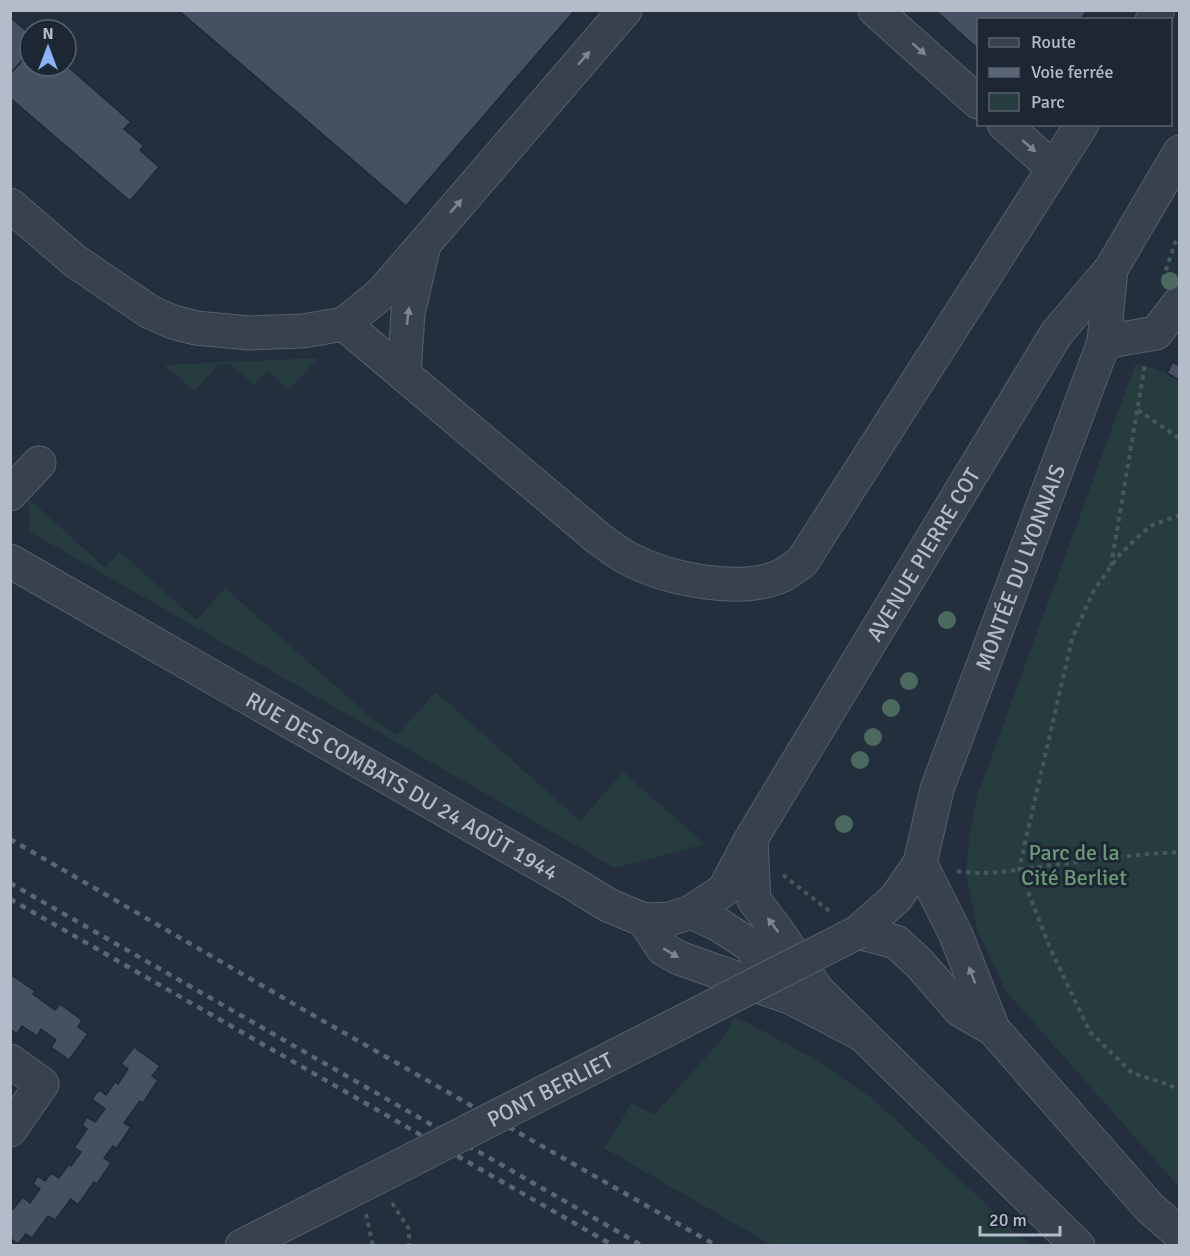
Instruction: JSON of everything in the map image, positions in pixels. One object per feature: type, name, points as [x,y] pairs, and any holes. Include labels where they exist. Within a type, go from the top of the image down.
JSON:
[{"type":"street","points":[[10,205],[75,261],[150,312],[173,322],[196,328],[249,333],[303,331],[344,324],[382,293],[625,10]]},
{"type":"street","points":[[875,10],[977,101]]},
{"type":"street","points":[[1006,126],[1053,168]]},
{"type":"street","points":[[344,324],[598,538],[630,559],[672,575],[713,584],[753,583],[782,575],[802,561],[1081,126]]},
{"type":"street","name":"AVENUE PIERRE COT","points":[[644,920],[670,919],[691,912],[724,890],[751,839],[1056,334],[1111,269],[1179,152]]},
{"type":"street","points":[[404,375],[408,313],[425,242]]},
{"type":"street","name":"MONTÉE DU LYONNAIS","points":[[858,932],[896,898],[920,863],[937,789],[1104,342],[1111,269]]},
{"type":"street","points":[[1104,342],[1156,333],[1179,302]]},
{"type":"street","points":[[10,495],[39,463]]},
{"type":"street","name":"RUE DES COMBATS DU 24 AOÛT 1944","points":[[10,561],[608,905],[644,920]]},
{"type":"street","points":[[751,839],[754,900],[817,990],[1078,1245]]},
{"type":"street","points":[[920,863],[956,935],[993,1029]]},
{"type":"street","points":[[691,912],[719,925],[750,945],[774,981],[792,998]]},
{"type":"street","points":[[644,920],[663,949],[679,958],[792,998],[863,1035]]},
{"type":"street","points":[[858,932],[896,942],[919,963],[960,1010],[993,1029],[1150,1208],[1179,1234]]},
{"type":"street","name":"PONT BERLIET","points":[[242,1245],[858,932]]},
{"type":"street","points":[[10,1061],[42,1084],[10,1130]]},
{"type":"path","points":[[1111,567],[1145,366],[1144,335]]},
{"type":"path","points":[[1138,410],[1179,439]]},
{"type":"path","points":[[1179,515],[1150,526],[1120,555],[1094,590],[1072,639],[1019,870],[1050,948],[1090,1032],[1132,1074],[1170,1085],[1179,1091]]},
{"type":"path","points":[[966,873],[1019,870],[1179,852]]},
{"type":"path","points":[[778,872],[858,932]]},
{"type":"path","points":[[390,1170],[388,1198],[410,1229],[409,1245]]},
{"type":"green space","points":[[318,358],[289,390],[267,370],[254,385],[230,364],[219,364],[195,391],[164,365]]},
{"type":"green space","name":"Parc de la Cité Berliet","points":[[1136,363],[1167,373],[1179,381],[1179,1187],[1006,991],[977,929],[966,873],[969,839],[977,796]]},
{"type":"green space","points":[[28,498],[105,568],[120,552],[196,620],[225,588],[376,722],[397,735],[436,692],[580,821],[623,772],[705,844],[615,868],[30,532]]},
{"type":"green space","points":[[735,1016],[811,1057],[873,1099],[1030,1245],[772,1245],[604,1148],[632,1103],[654,1115],[723,1038]]},
{"type":"building","points":[[178,10],[575,10],[406,206]]},
{"type":"building","points":[[935,10],[1088,10],[1082,18],[977,18],[977,48]]},
{"type":"building","points":[[10,17],[18,24],[18,65],[10,74]]},
{"type":"building","points":[[18,65],[18,78],[78,78],[78,76],[131,122],[124,129],[144,146],[140,150],[159,167],[130,201],[10,98],[10,74]]},
{"type":"building","points":[[1173,362],[1180,367],[1180,381],[1167,373]]},
{"type":"building","points":[[13,976],[35,991],[33,994],[55,1010],[60,1004],[82,1020],[78,1027],[88,1034],[69,1060],[51,1047],[56,1040],[41,1029],[37,1036],[22,1026],[17,1034],[10,1029],[10,978]]},
{"type":"building","points":[[134,1047],[160,1066],[152,1076],[158,1080],[143,1103],[140,1101],[124,1123],[131,1127],[116,1149],[113,1146],[104,1158],[111,1163],[97,1184],[94,1182],[78,1205],[71,1199],[55,1220],[48,1216],[32,1238],[26,1234],[18,1244],[10,1238],[10,1212],[23,1197],[30,1203],[40,1189],[33,1184],[38,1176],[45,1181],[51,1173],[59,1178],[69,1164],[71,1166],[81,1152],[74,1148],[87,1129],[82,1125],[87,1117],[95,1122],[105,1109],[92,1099],[99,1090],[106,1095],[115,1082],[118,1084],[128,1069],[121,1064]]},
{"type":"railway","points":[[10,839],[717,1246]]},
{"type":"railway","points":[[10,883],[643,1246]]},
{"type":"railway","points":[[10,899],[614,1246]]}]
